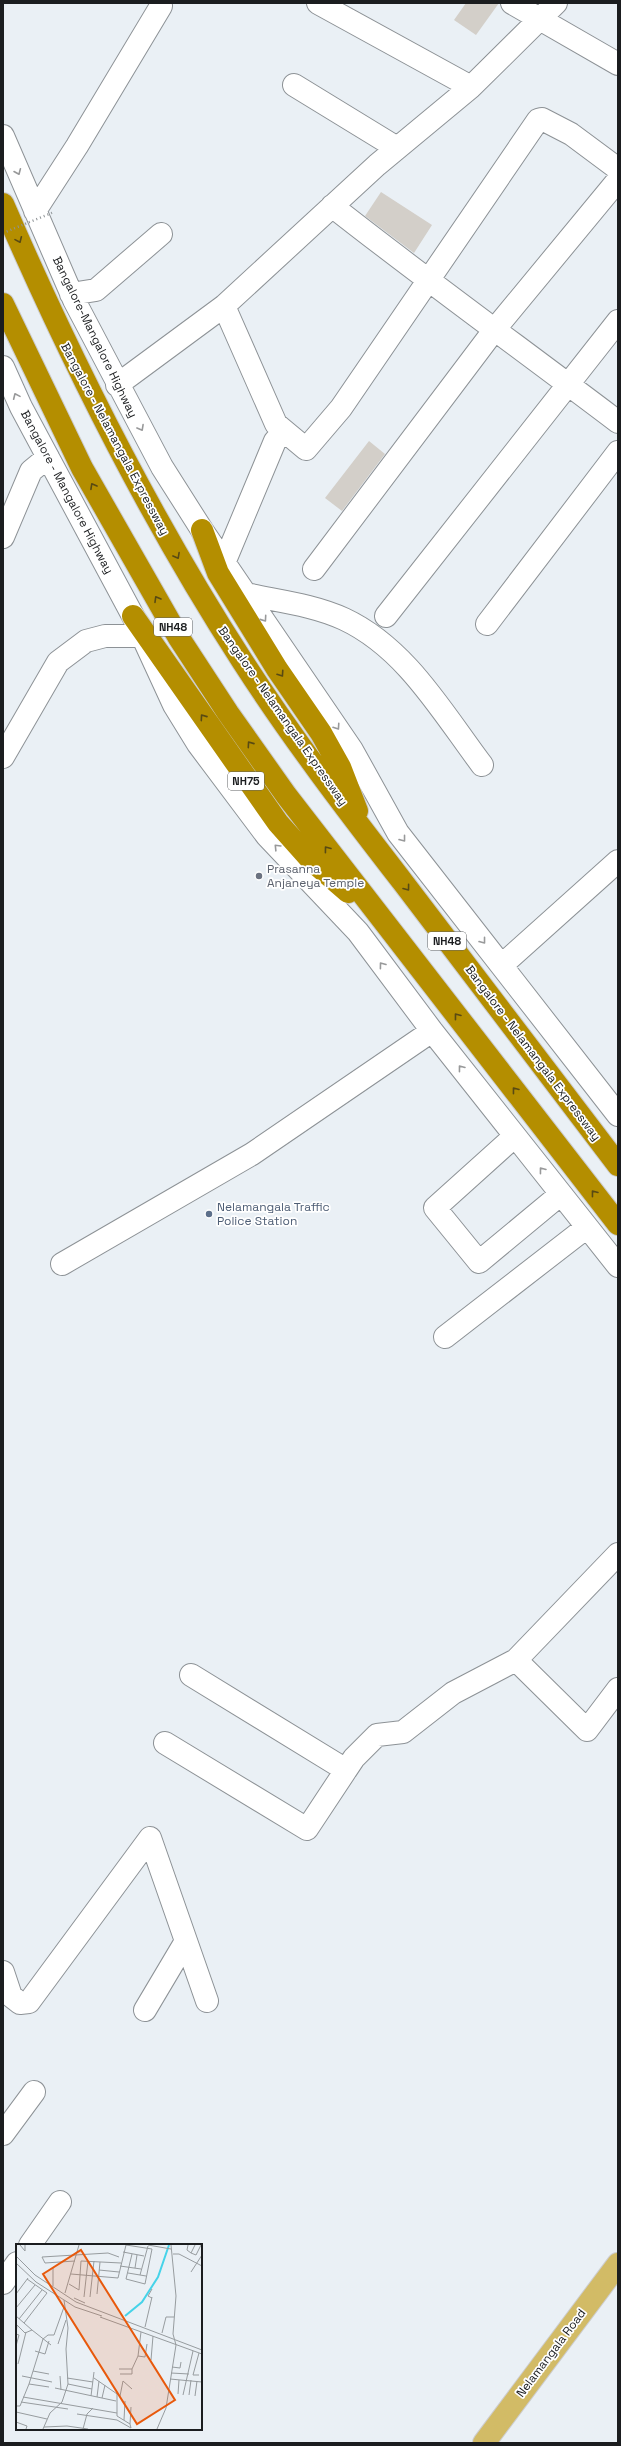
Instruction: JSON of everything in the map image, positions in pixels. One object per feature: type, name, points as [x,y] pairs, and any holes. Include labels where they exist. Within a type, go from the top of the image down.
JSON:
[{"type":"highway","name":"Bangalore - Nelamangala Expressway","points":[[3,204],[58,331],[123,459],[183,566],[244,664],[366,834],[618,1165]]},
{"type":"highway","name":"NH48","points":[[3,304],[82,468],[179,638],[286,795],[618,1224]]},
{"type":"highway","points":[[202,530],[218,574],[277,669],[321,733],[340,767],[366,834]]},
{"type":"highway","name":"NH75","points":[[133,616],[278,823],[312,860],[385,924]]},
{"type":"main road","name":"Nelamangala Road","points":[[484,2443],[618,2264]]},
{"type":"street","points":[[318,3],[471,88]]},
{"type":"street","points":[[512,3],[618,64]]},
{"type":"street","points":[[117,385],[224,306],[397,148],[471,88],[541,20],[556,3]]},
{"type":"street","points":[[44,212],[77,146],[161,6]]},
{"type":"street","points":[[294,85],[397,148]]},
{"type":"street","points":[[224,306],[276,424],[306,450],[341,408],[538,120],[542,119],[571,134],[618,169]]},
{"type":"street","name":"Bangalore-Mangalore Highway","points":[[3,136],[44,212],[71,294],[117,385],[162,467],[224,563],[352,750],[398,833],[618,1114]]},
{"type":"street","points":[[314,569],[495,329],[618,180]]},
{"type":"street","points":[[332,206],[428,282],[495,329],[618,422]]},
{"type":"street","points":[[71,294],[96,290],[161,234]]},
{"type":"street","points":[[386,616],[567,383],[618,321]]},
{"type":"street","name":"Bangalore - Mangalore Highway","points":[[3,367],[21,407],[133,616],[174,705],[198,744],[241,804],[267,836],[358,932],[432,1031],[618,1266]]},
{"type":"street","points":[[224,563],[275,442],[284,431]]},
{"type":"street","points":[[487,624],[618,452]]},
{"type":"street","points":[[3,537],[31,471],[48,457]]},
{"type":"street","points":[[246,594],[311,608],[343,619],[385,644],[407,666],[482,765]]},
{"type":"street","points":[[3,757],[58,662],[86,641],[105,636],[142,636]]},
{"type":"street","points":[[502,965],[618,861]]},
{"type":"street","points":[[62,1264],[252,1154],[432,1031]]},
{"type":"street","points":[[515,1136],[435,1208],[479,1262],[561,1194]]},
{"type":"street","points":[[445,1337],[587,1227]]},
{"type":"street","points":[[165,1743],[307,1830],[354,1758],[377,1735],[403,1732],[453,1693],[516,1660],[618,1554]]},
{"type":"street","points":[[516,1660],[587,1730],[618,1690]]},
{"type":"street","points":[[191,1675],[346,1770]]},
{"type":"street","points":[[3,1972],[11,1996],[20,2003],[29,2002],[150,1838],[207,2001]]},
{"type":"street","points":[[145,2010],[186,1941]]},
{"type":"street","points":[[3,2134],[34,2092]]},
{"type":"street","points":[[31,2244],[60,2202]]},
{"type":"street","points":[[3,2283],[16,2264]]},
{"type":"path","points":[[3,233],[44,212]]},
{"type":"building","points":[[466,3],[499,3],[476,35],[454,20]]},
{"type":"building","points":[[381,192],[432,225],[414,253],[365,216]]},
{"type":"building","points":[[369,441],[385,454],[342,511],[325,498]]},
{"type":"place","name":"Prasanna Anjaneya Temple","points":[[259,876]]},
{"type":"place","name":"Nelamangala Traffic Police Station","points":[[209,1214]]}]
